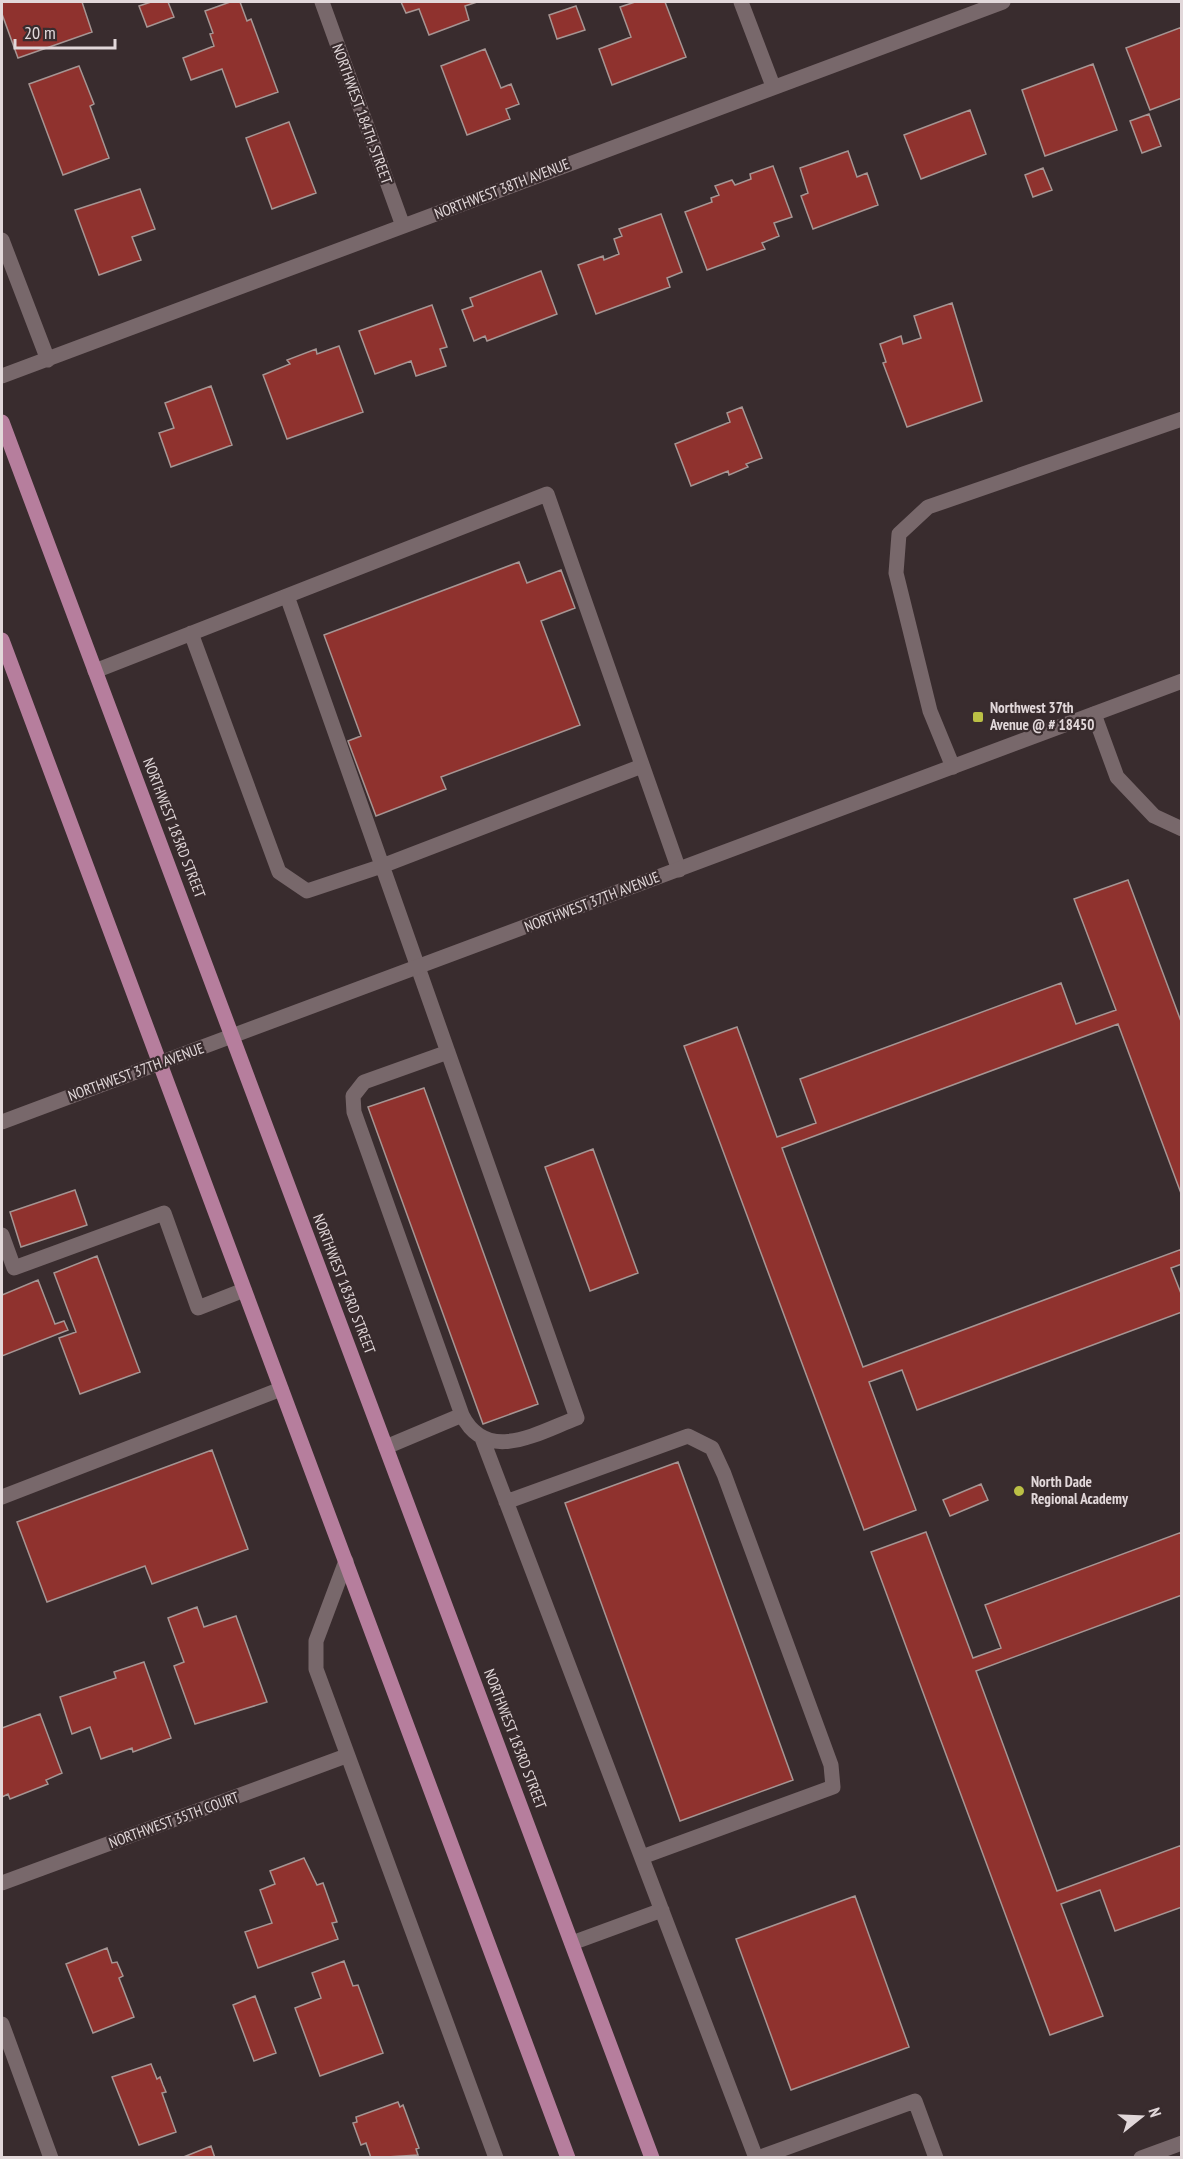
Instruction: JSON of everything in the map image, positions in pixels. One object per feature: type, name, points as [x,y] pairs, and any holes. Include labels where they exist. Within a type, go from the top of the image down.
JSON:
[{"type":"main road","name":"NORTHWEST 183RD STREET","points":[[2,422],[652,2157]]},
{"type":"main road","points":[[2,640],[568,2157]]},
{"type":"street","name":"NORTHWEST 184TH STREET","points":[[322,2],[403,226]]},
{"type":"street","points":[[741,2],[773,86]]},
{"type":"street","name":"NORTHWEST 38TH AVENUE","points":[[2,376],[773,86],[1003,2]]},
{"type":"street","points":[[2,240],[48,360]]},
{"type":"street","points":[[953,767],[930,711],[896,573],[899,534],[928,507],[1182,419]]},
{"type":"street","points":[[96,671],[547,494],[679,870]]},
{"type":"street","points":[[287,596],[577,1418],[504,1444],[482,1438],[470,1430],[462,1415],[354,1112],[353,1096],[364,1082],[447,1052]]},
{"type":"street","points":[[191,633],[279,872],[307,891],[382,866],[642,766]]},
{"type":"street","name":"NORTHWEST 37TH AVENUE","points":[[2,1122],[1182,681]]},
{"type":"street","points":[[1094,714],[1117,777],[1154,816],[1182,829]]},
{"type":"street","points":[[2,1235],[14,1268],[164,1213],[198,1308],[244,1290]]},
{"type":"street","points":[[2,1497],[281,1389]]},
{"type":"street","points":[[386,1447],[462,1415]]},
{"type":"street","points":[[506,1502],[688,1436],[712,1448],[724,1474],[831,1765],[832,1787],[642,1857]]},
{"type":"street","points":[[482,1438],[757,2157],[915,2101],[936,2157]]},
{"type":"street","points":[[346,1561],[316,1641],[316,1669],[346,1756],[496,2157]]},
{"type":"street","name":"NORTHWEST 35TH COURT","points":[[2,1883],[346,1756]]},
{"type":"street","points":[[572,1943],[662,1910]]},
{"type":"street","points":[[2,2024],[51,2157]]},
{"type":"street","points":[[1141,2157],[1182,2143]]},
{"type":"building","points":[[2,2],[82,2],[92,32],[18,58],[2,14]]},
{"type":"building","points":[[151,2],[168,2],[174,17],[147,27],[139,6]]},
{"type":"building","points":[[230,2],[240,2],[247,21],[251,19],[278,92],[236,107],[222,69],[191,80],[183,58],[214,46],[210,34],[213,33],[205,11]]},
{"type":"building","points":[[401,2],[477,2],[465,6],[469,20],[429,35],[419,9],[406,13]]},
{"type":"building","points":[[635,2],[665,2],[686,57],[612,85],[599,49],[631,37],[620,7]]},
{"type":"building","points":[[576,6],[585,30],[557,39],[549,15]]},
{"type":"building","points":[[1182,27],[1182,98],[1150,110],[1126,48]]},
{"type":"building","points":[[485,49],[501,88],[511,84],[519,104],[506,109],[510,119],[467,135],[441,66]]},
{"type":"building","points":[[1093,64],[1117,130],[1045,156],[1022,90]]},
{"type":"building","points":[[79,66],[94,104],[90,106],[109,158],[63,175],[29,84]]},
{"type":"building","points":[[970,110],[986,154],[921,179],[904,135]]},
{"type":"building","points":[[1149,114],[1161,146],[1142,153],[1130,121]]},
{"type":"building","points":[[289,122],[316,193],[272,209],[246,138]]},
{"type":"building","points":[[848,151],[857,177],[867,173],[878,205],[813,229],[801,196],[808,193],[800,168]]},
{"type":"building","points":[[773,166],[792,217],[774,223],[779,236],[762,243],[765,249],[707,270],[685,212],[712,202],[711,198],[719,195],[715,186],[732,180],[735,185],[751,179],[750,174]]},
{"type":"building","points":[[1043,168],[1052,190],[1033,197],[1025,175]]},
{"type":"building","points":[[140,189],[155,229],[132,237],[141,260],[99,275],[75,210]]},
{"type":"building","points":[[661,214],[682,272],[667,278],[670,287],[596,314],[578,265],[603,256],[604,260],[619,254],[614,239],[622,236],[619,229]]},
{"type":"building","points":[[541,271],[557,314],[487,341],[485,336],[474,341],[462,310],[473,306],[470,298]]},
{"type":"building","points":[[952,303],[982,401],[907,427],[883,363],[886,362],[880,344],[901,336],[903,344],[921,338],[914,316]]},
{"type":"building","points":[[432,305],[447,347],[440,349],[446,366],[416,376],[411,361],[375,374],[359,331]]},
{"type":"building","points":[[339,346],[363,412],[287,439],[263,375],[290,364],[287,360],[316,349],[317,354]]},
{"type":"building","points":[[211,386],[232,445],[171,467],[159,433],[174,428],[165,403]]},
{"type":"building","points":[[742,407],[762,458],[746,464],[748,467],[729,475],[728,471],[691,486],[675,444],[730,422],[727,413]]},
{"type":"building","points":[[519,562],[527,583],[561,570],[575,608],[541,621],[580,725],[441,777],[446,789],[376,816],[348,741],[361,736],[324,635]]},
{"type":"building","points":[[1128,880],[1182,1024],[1182,1196],[1118,1024],[782,1148],[863,1367],[1182,1249],[1182,1264],[1171,1268],[1182,1296],[1182,1312],[917,1410],[902,1370],[869,1382],[916,1510],[864,1530],[684,1046],[737,1027],[777,1137],[816,1123],[800,1079],[1061,983],[1076,1024],[1116,1010],[1074,899]]},
{"type":"building","points":[[424,1088],[538,1404],[483,1424],[368,1107]]},
{"type":"building","points":[[593,1149],[638,1273],[590,1291],[545,1167]]},
{"type":"building","points":[[75,1190],[87,1225],[21,1247],[10,1212]]},
{"type":"building","points":[[97,1256],[140,1372],[80,1394],[59,1338],[76,1332],[54,1273]]},
{"type":"building","points":[[38,1280],[55,1324],[64,1321],[68,1330],[2,1356],[2,1295]]},
{"type":"building","points":[[212,1450],[248,1549],[152,1584],[145,1566],[47,1602],[17,1522]]},
{"type":"building","points":[[678,1462],[793,1780],[680,1821],[565,1503]]},
{"type":"building","points":[[981,1484],[988,1500],[950,1516],[943,1500]]},
{"type":"building","points":[[926,1532],[973,1658],[1001,1648],[985,1605],[1182,1532],[1182,1595],[976,1671],[1057,1891],[1182,1845],[1182,1907],[1115,1931],[1100,1890],[1061,1904],[1103,2016],[1050,2035],[871,1552]]},
{"type":"building","points":[[197,1607],[204,1627],[236,1616],[267,1702],[195,1724],[174,1666],[184,1662],[168,1618]]},
{"type":"building","points":[[144,1662],[171,1738],[133,1752],[132,1748],[101,1759],[90,1727],[72,1734],[60,1697],[116,1678],[114,1672]]},
{"type":"building","points":[[40,1714],[62,1773],[46,1780],[48,1784],[10,1799],[8,1794],[2,1797],[2,1728]]},
{"type":"building","points":[[304,1858],[317,1885],[323,1883],[337,1922],[332,1923],[338,1939],[258,1968],[245,1932],[272,1923],[260,1890],[275,1884],[270,1871]]},
{"type":"building","points":[[855,1896],[909,2047],[791,2090],[736,1939]]},
{"type":"building","points":[[107,1948],[112,1963],[117,1962],[123,1976],[119,1978],[134,2017],[93,2033],[66,1964]]},
{"type":"building","points":[[344,1961],[353,1986],[358,1985],[383,2053],[320,2076],[295,2008],[321,1998],[312,1973]]},
{"type":"building","points":[[255,1996],[276,2053],[254,2061],[233,2005]]},
{"type":"building","points":[[151,2064],[166,2092],[162,2093],[176,2132],[139,2145],[112,2077]]},
{"type":"building","points":[[398,2102],[400,2107],[403,2105],[419,2148],[416,2149],[418,2155],[371,2158],[366,2143],[361,2145],[353,2123],[357,2122],[356,2117]]},
{"type":"building","points":[[211,2146],[215,2158],[181,2158]]},
{"type":"place","name":"Northwest 37th Avenue @ # 18450","points":[[978,717]]},
{"type":"place","name":"North Dade Regional Academy","points":[[1019,1491]]}]
